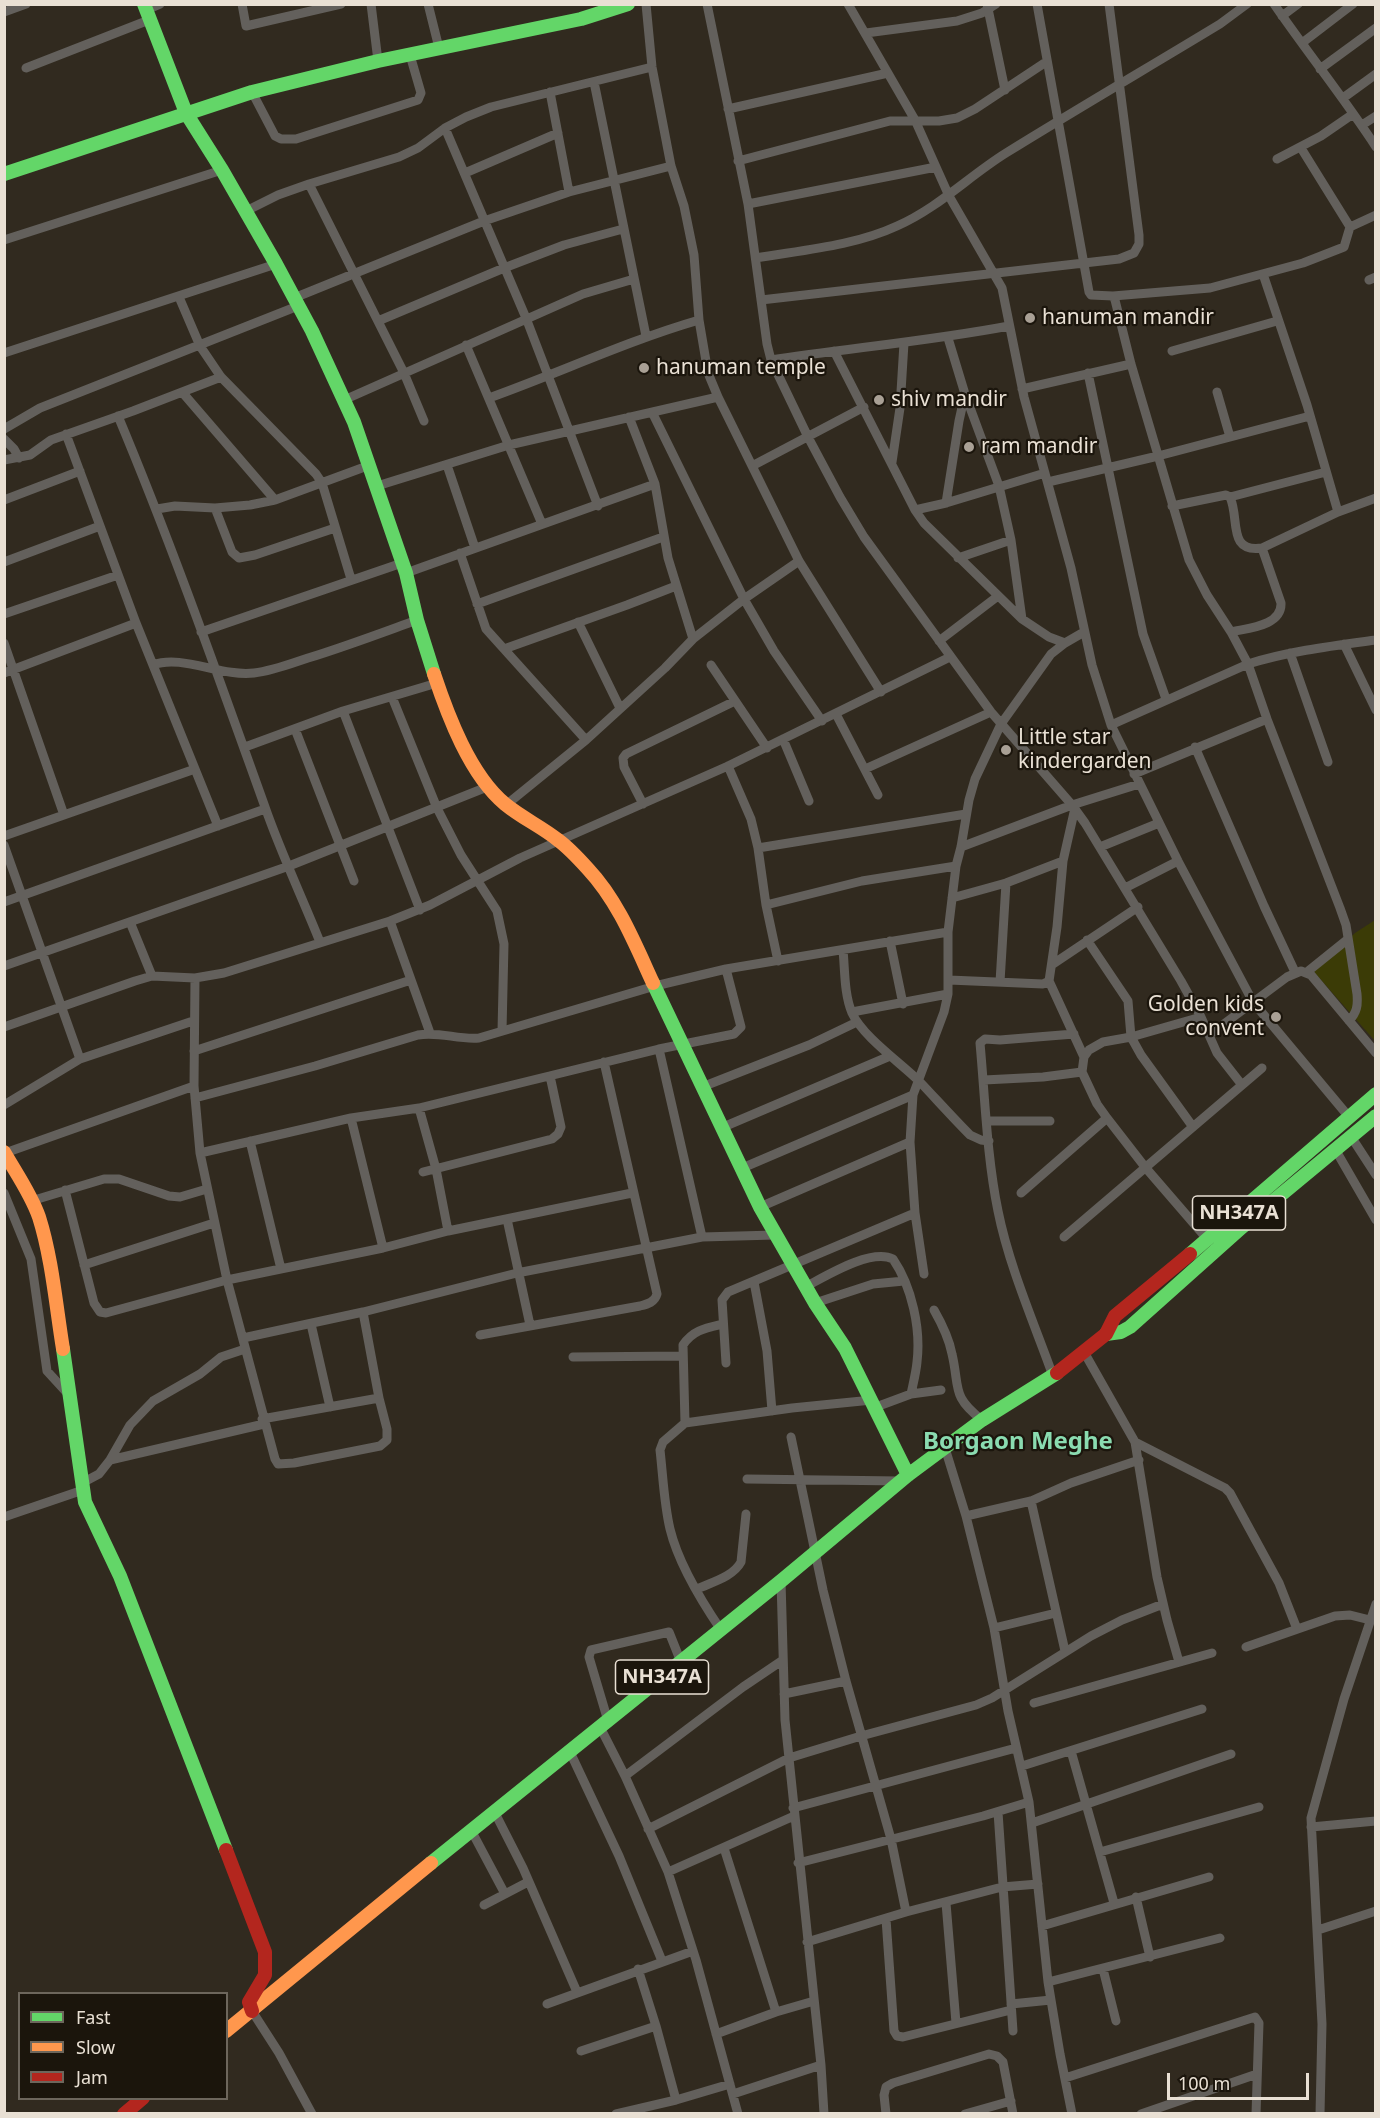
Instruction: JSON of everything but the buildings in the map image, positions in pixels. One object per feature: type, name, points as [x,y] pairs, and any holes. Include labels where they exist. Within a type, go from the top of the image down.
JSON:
[{"type":"main road","points":[[4,174],[252,92],[378,61],[581,19],[628,4]]},
{"type":"main road","points":[[146,11],[186,113],[276,264],[344,400],[370,465],[404,568],[417,620],[437,683],[462,744],[487,787],[506,805],[560,841],[605,890],[629,932],[740,1169],[792,1265],[845,1348],[874,1404],[904,1478]]},
{"type":"main road","name":"NH347A","points":[[228,2029],[494,1811],[721,1630],[904,1478],[982,1420],[1053,1376],[1084,1352],[1106,1334],[1115,1316],[1208,1240],[1376,1094]]},
{"type":"main road","name":"NH347A","points":[[1106,1334],[1121,1332],[1130,1327],[1242,1227],[1376,1116]]},
{"type":"main road","points":[[5,1152],[39,1217],[52,1276],[85,1502],[120,1576],[265,1952],[268,1970],[249,2002],[252,2011]]},
{"type":"main road","points":[[124,2114],[141,2100]]},
{"type":"street","points":[[4,12],[26,4]]},
{"type":"street","points":[[26,68],[160,4]]},
{"type":"street","points":[[242,4],[246,26],[341,4]]},
{"type":"street","points":[[371,4],[378,61]]},
{"type":"street","points":[[428,4],[439,48]]},
{"type":"street","points":[[646,4],[652,67],[671,166],[684,206],[694,255],[699,320],[708,372],[717,397],[799,561],[881,692]]},
{"type":"street","points":[[707,4],[748,204],[766,344],[771,360],[808,437],[864,537],[991,712],[1073,806],[1100,846],[1201,1017],[1217,1053],[1242,1085]]},
{"type":"street","points":[[848,4],[915,120],[949,196],[1002,288],[1022,388],[1071,568],[1092,665],[1111,725],[1178,861],[1253,1002],[1345,1120],[1351,1136],[1376,1175]]},
{"type":"street","points":[[1037,4],[1091,296],[1210,288],[1341,249],[1347,243],[1350,227],[1301,148]]},
{"type":"street","points":[[761,300],[1128,257],[1137,250],[1139,244],[1109,4]]},
{"type":"street","points":[[756,258],[841,244],[873,235],[913,219],[949,196],[1005,153],[1220,24],[1247,4]]},
{"type":"street","points":[[1274,4],[1376,147]]},
{"type":"street","points":[[1282,16],[1298,4]]},
{"type":"street","points":[[1302,43],[1353,4]]},
{"type":"street","points":[[866,33],[957,21],[990,6],[1005,90]]},
{"type":"street","points":[[1320,69],[1376,28]]},
{"type":"street","points":[[252,92],[275,136],[280,139],[296,139],[418,100],[422,93],[410,55]]},
{"type":"street","points":[[738,161],[890,122],[939,121],[957,118],[975,109],[1046,62]]},
{"type":"street","points":[[246,211],[278,195],[309,184],[399,157],[418,148],[445,128],[491,107],[652,67]]},
{"type":"street","points":[[728,109],[888,73]]},
{"type":"street","points":[[1343,98],[1376,74]]},
{"type":"street","points":[[594,82],[646,336]]},
{"type":"street","points":[[550,92],[569,192]]},
{"type":"street","points":[[1277,159],[1301,148],[1353,114]]},
{"type":"street","points":[[1362,125],[1376,116]]},
{"type":"street","points":[[445,128],[526,318],[598,506]]},
{"type":"street","points":[[465,173],[558,133]]},
{"type":"street","points":[[4,429],[40,408],[200,346],[354,273],[484,221],[569,192],[671,166]]},
{"type":"street","points":[[748,204],[936,167]]},
{"type":"street","points":[[4,240],[222,170]]},
{"type":"street","points":[[309,184],[404,373],[424,421]]},
{"type":"street","points":[[1350,227],[1376,215]]},
{"type":"street","points":[[378,321],[564,245],[623,229]]},
{"type":"street","points":[[4,353],[276,264]]},
{"type":"street","points":[[1263,274],[1310,416],[1338,512]]},
{"type":"street","points":[[344,400],[583,294],[634,279]]},
{"type":"street","points":[[1113,296],[1189,560],[1248,664],[1340,908],[1348,939],[1358,1005],[1356,1014],[1349,1021]]},
{"type":"street","points":[[178,297],[200,346],[221,376],[316,474],[322,483],[351,579]]},
{"type":"street","points":[[489,398],[549,377],[646,336],[699,320]]},
{"type":"street","points":[[1172,351],[1277,321]]},
{"type":"street","points":[[771,360],[948,338],[1009,326]]},
{"type":"street","points":[[948,338],[965,394],[999,486],[1011,540],[1022,619]]},
{"type":"street","points":[[892,462],[900,408],[903,343]]},
{"type":"street","points":[[466,345],[542,524]]},
{"type":"street","points":[[834,351],[915,510],[941,542],[1022,619],[1050,638],[1065,643]]},
{"type":"street","points":[[1022,388],[1131,364]]},
{"type":"street","points":[[1088,373],[1143,634],[1166,699]]},
{"type":"street","points":[[4,460],[30,455],[51,440],[221,376]]},
{"type":"street","points":[[182,392],[275,500]]},
{"type":"street","points":[[1216,392],[1230,437]]},
{"type":"street","points":[[946,503],[965,394]]},
{"type":"street","points":[[377,486],[509,445],[717,397]]},
{"type":"street","points":[[752,466],[864,407]]},
{"type":"street","points":[[652,412],[744,599],[774,651],[822,721]]},
{"type":"street","points":[[118,416],[157,509],[245,747],[265,809],[320,942]]},
{"type":"street","points":[[915,510],[999,486],[1108,468],[1310,416]]},
{"type":"street","points":[[629,417],[655,484],[663,537],[693,639]]},
{"type":"street","points":[[66,434],[136,623],[218,826]]},
{"type":"street","points":[[4,439],[14,448],[19,458]]},
{"type":"street","points":[[157,509],[175,506],[215,508],[275,500],[370,465]]},
{"type":"street","points":[[447,465],[475,548]]},
{"type":"street","points":[[4,500],[81,471]]},
{"type":"street","points":[[1172,506],[1226,495],[1230,497],[1326,472]]},
{"type":"street","points":[[201,632],[351,579],[460,553],[655,484]]},
{"type":"street","points":[[1230,497],[1237,536],[1242,546],[1251,550],[1262,548],[1338,512],[1376,498]]},
{"type":"street","points":[[215,508],[232,552],[239,558],[255,555],[335,528]]},
{"type":"street","points":[[4,562],[100,526]]},
{"type":"street","points":[[477,604],[663,537]]},
{"type":"street","points":[[958,558],[1011,540]]},
{"type":"street","points":[[1231,632],[1269,622],[1279,615],[1281,603],[1262,548]]},
{"type":"street","points":[[460,553],[486,629],[586,740]]},
{"type":"street","points":[[506,805],[586,740],[693,639],[744,599],[799,561]]},
{"type":"street","points":[[4,614],[118,575]]},
{"type":"street","points":[[504,649],[676,586]]},
{"type":"street","points":[[939,641],[998,596]]},
{"type":"street","points":[[153,665],[172,662],[216,671],[252,673],[270,670],[417,620]]},
{"type":"street","points":[[578,622],[620,708]]},
{"type":"street","points":[[4,673],[136,623]]},
{"type":"street","points":[[924,1274],[915,1213],[910,1143],[913,1095],[945,1012],[949,980],[948,932],[956,866],[966,814],[975,779],[1001,724],[1051,654],[1084,632]]},
{"type":"street","points":[[1111,725],[1248,664],[1290,653],[1376,640]]},
{"type":"street","points":[[4,643],[64,815]]},
{"type":"street","points":[[1344,644],[1376,710]]},
{"type":"street","points":[[1290,653],[1328,762]]},
{"type":"street","points":[[4,1027],[152,976],[195,978],[224,973],[420,910],[520,858],[767,748],[950,657]]},
{"type":"street","points":[[711,665],[767,748]]},
{"type":"street","points":[[245,747],[343,711],[437,683]]},
{"type":"street","points":[[392,697],[436,808],[477,881],[497,911],[504,944],[502,1031]]},
{"type":"street","points":[[644,804],[624,767],[623,758],[626,754],[735,701]]},
{"type":"street","points":[[343,711],[420,910]]},
{"type":"street","points":[[865,769],[991,712]]},
{"type":"street","points":[[836,714],[878,795]]},
{"type":"street","points":[[1134,774],[1267,719]]},
{"type":"street","points":[[295,729],[354,881]]},
{"type":"street","points":[[783,740],[809,801]]},
{"type":"street","points":[[1196,747],[1295,972]]},
{"type":"street","points":[[728,766],[751,819],[778,961]]},
{"type":"street","points":[[4,836],[195,769]]},
{"type":"street","points":[[961,847],[1139,784]]},
{"type":"street","points":[[4,966],[289,866],[487,787]]},
{"type":"street","points":[[1073,806],[1063,861],[1053,964],[1049,981],[1084,1057]]},
{"type":"street","points":[[4,902],[265,809]]},
{"type":"street","points":[[758,848],[966,814]]},
{"type":"street","points":[[1100,846],[1159,823]]},
{"type":"street","points":[[4,845],[80,1059]]},
{"type":"street","points":[[952,898],[1006,882],[1063,861]]},
{"type":"street","points":[[1125,888],[1178,861]]},
{"type":"street","points":[[766,904],[862,881],[956,866]]},
{"type":"street","points":[[1000,982],[1006,882]]},
{"type":"street","points":[[1053,964],[1138,907]]},
{"type":"street","points":[[390,921],[430,1033]]},
{"type":"street","points":[[130,922],[152,976]]},
{"type":"street","points":[[195,1098],[430,1033],[465,1040],[655,986],[726,969],[948,932]]},
{"type":"street","points":[[1306,972],[1348,939]]},
{"type":"street","points":[[1087,940],[1128,1001],[1131,1038],[1193,1127]]},
{"type":"street","points":[[890,941],[903,1004]]},
{"type":"street","points":[[843,950],[848,998],[857,1022],[890,1056],[919,1081],[970,1135],[989,1141]]},
{"type":"street","points":[[200,1153],[351,1118],[419,1108],[659,1049],[734,1034],[740,1029],[739,1017],[726,969]]},
{"type":"street","points":[[1209,1035],[1295,972],[1306,972],[1311,975],[1376,1053]]},
{"type":"street","points":[[195,978],[194,1086],[200,1153],[227,1280],[263,1422],[278,1464],[294,1463],[384,1444],[388,1436],[363,1312]]},
{"type":"street","points":[[194,1051],[411,980]]},
{"type":"street","points":[[949,980],[1043,984],[1049,981]]},
{"type":"street","points":[[852,1012],[948,994]]},
{"type":"street","points":[[1201,1017],[1131,1038],[1103,1042],[1089,1050],[1084,1057],[1082,1072],[1097,1104],[1107,1118],[1145,1167],[1208,1240]]},
{"type":"street","points":[[4,1105],[80,1059],[194,1021]]},
{"type":"street","points":[[702,1087],[809,1045],[857,1022]]},
{"type":"street","points":[[1053,1376],[998,1213],[992,1175],[980,1043],[982,1040],[1074,1034]]},
{"type":"street","points":[[659,1049],[702,1237]]},
{"type":"street","points":[[721,1128],[890,1056]]},
{"type":"street","points":[[480,1335],[640,1306],[652,1302],[657,1294],[632,1193],[604,1062]]},
{"type":"street","points":[[1064,1237],[1262,1068]]},
{"type":"street","points":[[984,1080],[1043,1077],[1082,1072]]},
{"type":"street","points":[[423,1172],[542,1143],[558,1134],[561,1127],[550,1076]]},
{"type":"street","points":[[5,1152],[194,1086]]},
{"type":"street","points":[[740,1169],[913,1095]]},
{"type":"street","points":[[419,1108],[436,1169],[447,1231]]},
{"type":"street","points":[[351,1118],[383,1248]]},
{"type":"street","points":[[1021,1193],[1107,1118]]},
{"type":"street","points":[[988,1121],[1050,1121]]},
{"type":"street","points":[[250,1141],[281,1269]]},
{"type":"street","points":[[760,1207],[910,1143]]},
{"type":"street","points":[[1335,1149],[1376,1220]]},
{"type":"street","points":[[32,1201],[104,1179],[119,1179],[169,1196],[180,1197],[207,1189]]},
{"type":"street","points":[[65,1190],[93,1303],[100,1312],[106,1313],[227,1280],[632,1193]]},
{"type":"street","points":[[4,1193],[31,1259],[47,1371],[69,1395]]},
{"type":"street","points":[[726,1363],[722,1300],[724,1296],[734,1289],[915,1213]]},
{"type":"street","points":[[507,1219],[530,1325]]},
{"type":"street","points":[[84,1264],[214,1223]]},
{"type":"street","points":[[243,1338],[363,1312],[517,1273],[702,1237],[775,1235]]},
{"type":"street","points":[[805,1287],[849,1265],[883,1256],[893,1259],[904,1281],[915,1316],[918,1350],[911,1394]]},
{"type":"street","points":[[815,1303],[873,1284],[904,1281]]},
{"type":"street","points":[[754,1282],[767,1351],[772,1411]]},
{"type":"street","points":[[934,1310],[949,1342],[960,1399],[982,1420]]},
{"type":"street","points":[[311,1324],[330,1407]]},
{"type":"street","points":[[685,1423],[683,1345],[694,1332],[723,1324]]},
{"type":"street","points":[[4,1517],[83,1487],[99,1474],[110,1460],[130,1425],[153,1401],[200,1374],[221,1357],[245,1349]]},
{"type":"street","points":[[1084,1352],[1135,1442],[1163,1604],[1179,1662]]},
{"type":"street","points":[[573,1356],[683,1356]]},
{"type":"street","points":[[721,1630],[697,1589],[675,1545],[670,1529],[660,1450],[663,1442],[685,1423],[772,1411],[874,1404],[911,1394],[941,1390]]},
{"type":"street","points":[[110,1460],[263,1422],[379,1398]]},
{"type":"street","points":[[791,1437],[814,1554],[846,1681],[891,1839],[906,1912]]},
{"type":"street","points":[[1135,1442],[1225,1488],[1230,1493],[1280,1583],[1297,1629]]},
{"type":"street","points":[[945,1448],[966,1516],[994,1628],[1016,1748],[1029,1802],[1048,1983],[1072,2114]]},
{"type":"street","points":[[966,1516],[1030,1501],[1071,1483],[1139,1460]]},
{"type":"street","points":[[747,1479],[904,1478]]},
{"type":"street","points":[[1030,1501],[1065,1651]]},
{"type":"street","points":[[697,1589],[733,1572],[738,1567],[741,1562],[746,1514]]},
{"type":"street","points":[[781,1581],[784,1694],[789,1758],[824,2114]]},
{"type":"street","points":[[648,1828],[789,1758],[976,1705],[992,1698],[1065,1651],[1122,1620],[1163,1604]]},
{"type":"street","points":[[1320,2114],[1322,2024],[1311,1818],[1344,1699],[1371,1626],[1376,1604]]},
{"type":"street","points":[[994,1628],[1056,1613]]},
{"type":"street","points":[[1246,1647],[1335,1616],[1350,1615],[1371,1626]]},
{"type":"street","points":[[681,1662],[669,1632],[591,1650],[588,1657],[604,1724],[624,1776],[668,1872],[693,1951],[738,2114]]},
{"type":"street","points":[[1034,1703],[1212,1653]]},
{"type":"street","points":[[624,1776],[783,1660]]},
{"type":"street","points":[[784,1694],[846,1681]]},
{"type":"street","points":[[1022,1766],[1202,1709]]},
{"type":"street","points":[[668,1872],[724,1848],[794,1812],[876,1785],[1016,1748]]},
{"type":"street","points":[[1071,1751],[1114,1904]]},
{"type":"street","points":[[570,1752],[619,1856],[662,1961]]},
{"type":"street","points":[[1032,1823],[1231,1754]]},
{"type":"street","points":[[798,1863],[1029,1802]]},
{"type":"street","points":[[1100,1852],[1260,1807]]},
{"type":"street","points":[[494,1811],[578,1992]]},
{"type":"street","points":[[998,1812],[1013,2031]]},
{"type":"street","points":[[1311,1827],[1376,1821]]},
{"type":"street","points":[[471,1830],[505,1894]]},
{"type":"street","points":[[724,1848],[776,2012]]},
{"type":"street","points":[[1042,1926],[1209,1877]]},
{"type":"street","points":[[484,1905],[528,1882]]},
{"type":"street","points":[[807,1942],[906,1912],[1002,1887],[1038,1884]]},
{"type":"street","points":[[1136,1897],[1150,1957]]},
{"type":"street","points":[[946,1903],[956,2023]]},
{"type":"street","points":[[1318,1930],[1376,1911]]},
{"type":"street","points":[[886,1919],[894,2031],[897,2036],[903,2037],[1011,2007],[1051,2000]]},
{"type":"street","points":[[1048,1983],[1220,1938]]},
{"type":"street","points":[[547,2004],[638,1969],[693,1951]]},
{"type":"street","points":[[638,1969],[676,2100]]},
{"type":"street","points":[[1103,1969],[1116,2021]]},
{"type":"street","points":[[716,2034],[814,2001]]},
{"type":"street","points":[[252,2011],[279,2053],[312,2114]]},
{"type":"street","points":[[1065,2078],[1255,2017],[1259,2023],[1256,2114]]},
{"type":"street","points":[[581,2051],[656,2026]]},
{"type":"street","points":[[886,2114],[884,2095],[886,2087],[989,2055],[997,2056],[1003,2062],[1013,2114]]},
{"type":"street","points":[[733,2094],[820,2065]]},
{"type":"street","points":[[1141,2114],[1257,2074]]},
{"type":"street","points":[[616,2114],[730,2084]]},
{"type":"street","points":[[964,2114],[1011,2101]]},
{"type":"shaded area","points":[[1375,920],[1375,1041],[1314,972],[1355,933]]},
{"type":"traffic: fast","points":[[144,4],[186,113],[276,264],[312,331],[354,422],[406,573],[417,620],[434,674]]},
{"type":"traffic: fast","points":[[4,174],[252,92],[378,61],[581,19],[628,4]]},
{"type":"traffic: fast","points":[[653,983],[760,1207],[815,1303],[845,1348],[908,1475]]},
{"type":"traffic: fast","points":[[1190,1254],[1376,1094]]},
{"type":"traffic: fast","points":[[1106,1334],[1121,1332],[1130,1327],[1242,1227],[1376,1116]]},
{"type":"traffic: fast","points":[[63,1349],[85,1502],[120,1576],[226,1850]]},
{"type":"traffic: fast","points":[[431,1863],[781,1581],[908,1475],[982,1420],[1057,1373]]},
{"type":"traffic: slow","points":[[434,674],[453,726],[481,777],[505,804],[566,846],[599,881],[625,923],[653,983]]},
{"type":"traffic: slow","points":[[4,1152],[28,1192],[39,1217],[50,1265],[63,1349]]},
{"type":"traffic: slow","points":[[228,2029],[431,1863]]},
{"type":"traffic: jam","points":[[1057,1373],[1106,1334],[1115,1316],[1190,1254]]},
{"type":"traffic: jam","points":[[226,1850],[265,1952],[265,1975],[249,2002],[252,2011]]},
{"type":"traffic: jam","points":[[124,2114],[141,2100]]},
{"type":"place","name":"hanuman mandir","points":[[1030,318]]},
{"type":"place","name":"hanuman temple","points":[[644,368]]},
{"type":"place","name":"shiv mandir","points":[[879,400]]},
{"type":"place","name":"ram mandir","points":[[969,447]]},
{"type":"place","name":"Little star kindergarden","points":[[1006,750]]},
{"type":"place","name":"Golden kids convent","points":[[1276,1017]]},
{"type":"district","name":"Borgaon Meghe","points":[[1018,1442]]}]
